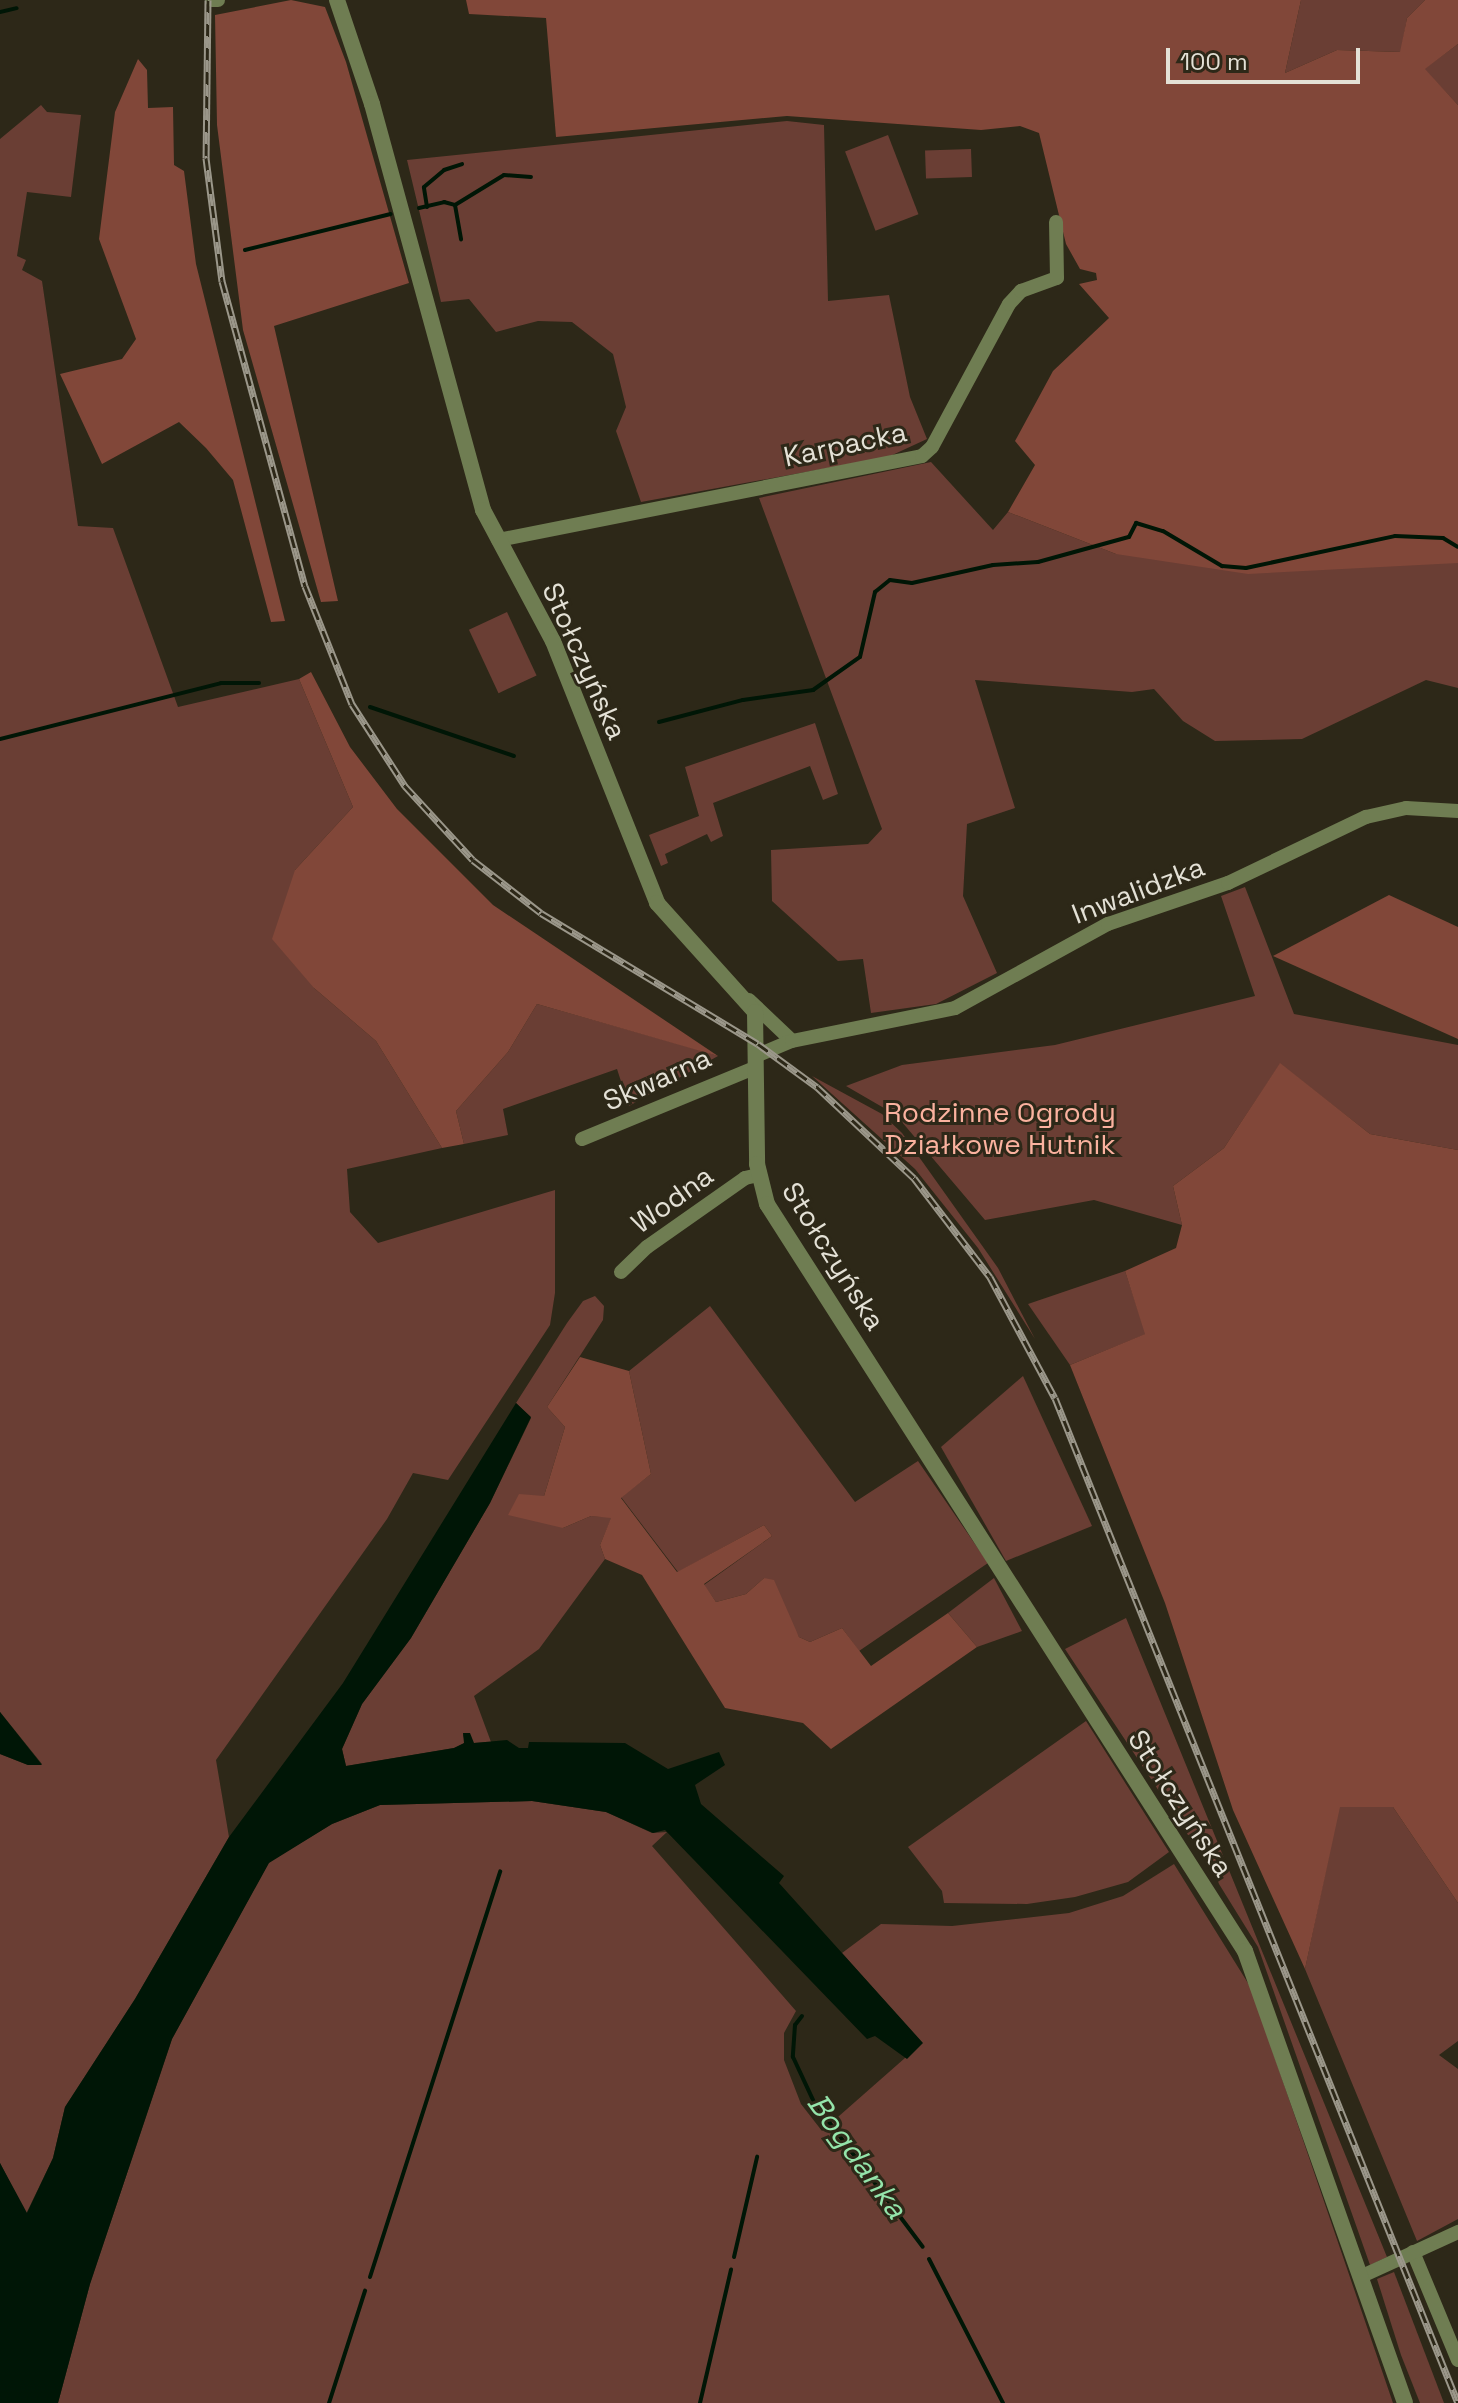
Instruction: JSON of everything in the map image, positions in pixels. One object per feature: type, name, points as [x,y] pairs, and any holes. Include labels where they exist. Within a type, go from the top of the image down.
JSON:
[{"type":"street","points":[[212,0],[218,0]]},
{"type":"street","name":"Stołczyńska","points":[[337,0],[372,104],[474,482],[498,540],[553,641],[654,898],[746,997],[757,1020],[758,1175],[778,1224],[1245,1951],[1405,2403]]},
{"type":"street","name":"Karpacka","points":[[498,540],[922,456],[932,447],[1009,304],[1021,291],[1057,278],[1056,222]]},
{"type":"street","name":"Inwalidzka","points":[[755,1062],[792,1041],[948,1011],[1108,924],[1237,880],[1366,817],[1406,808],[1458,811]]},
{"type":"street","points":[[746,997],[792,1041]]},
{"type":"street","name":"Skwarna","points":[[582,1139],[755,1062]]},
{"type":"street","name":"Wodna","points":[[621,1272],[647,1247],[745,1178],[758,1175]]},
{"type":"street","points":[[1362,2276],[1458,2232]]},
{"type":"street","points":[[1413,2252],[1458,2360]]},
{"type":"green space","points":[[1301,0],[1425,0],[1407,18],[1401,52],[1337,50],[1285,73]]},
{"type":"green space","points":[[1458,44],[1458,105],[1424,69]]},
{"type":"green space","points":[[41,105],[47,112],[81,115],[71,197],[27,192],[17,256],[26,260],[22,270],[42,281],[78,526],[113,528],[178,707],[299,679],[353,807],[295,870],[314,988],[376,1041],[442,1148],[347,1169],[350,1212],[378,1243],[555,1190],[555,1293],[550,1325],[448,1480],[413,1473],[387,1519],[216,1760],[229,1837],[135,1999],[65,2107],[53,2158],[26,2214],[0,2163],[0,1754],[28,1765],[42,1764],[0,1712],[0,139]]},
{"type":"green space","points":[[787,121],[824,125],[828,301],[889,295],[910,397],[927,439],[888,457],[641,502],[616,431],[626,407],[613,354],[572,322],[538,321],[496,332],[469,299],[441,302],[407,160]]},
{"type":"green space","points":[[888,135],[918,214],[876,231],[845,151]]},
{"type":"green space","points":[[971,149],[972,177],[926,179],[925,151]]},
{"type":"green space","points":[[931,462],[993,530],[1008,512],[1116,554],[1458,545],[1458,688],[1426,680],[1302,739],[1215,741],[1183,721],[1154,689],[1132,692],[975,680],[1015,808],[967,824],[963,896],[997,973],[936,1004],[871,1013],[863,959],[838,961],[772,901],[771,850],[868,844],[882,829],[759,498]]},
{"type":"green space","points":[[507,612],[537,675],[499,693],[469,630]]},
{"type":"green space","points":[[815,723],[838,794],[823,800],[810,766],[713,803],[723,836],[711,842],[707,834],[665,854],[668,863],[661,866],[649,835],[699,816],[685,767]]},
{"type":"green space","name":"Rodzinne Ogrody Działkowe Hutnik","points":[[1245,887],[1294,1014],[1458,1045],[1458,1150],[1370,1134],[1280,1064],[1224,1148],[1173,1186],[1182,1225],[1094,1200],[985,1220],[896,1115],[846,1086],[902,1065],[1055,1045],[1255,996],[1221,896]]},
{"type":"green space","points":[[537,1004],[718,1056],[629,1106],[617,1069],[503,1109],[508,1135],[464,1144],[456,1111],[508,1052]]},
{"type":"green space","points":[[812,1076],[882,1114],[902,1133],[998,1268],[1035,1339],[978,1248],[915,1169]]},
{"type":"green space","points":[[1125,1271],[1146,1334],[1070,1365],[1028,1304]]},
{"type":"green space","points":[[595,1296],[604,1306],[603,1320],[547,1407],[565,1427],[544,1496],[563,1528],[591,1516],[612,1517],[600,1545],[605,1559],[539,1649],[474,1696],[491,1742],[473,1743],[463,1734],[465,1743],[454,1748],[346,1766],[342,1749],[362,1704],[411,1638],[490,1503],[531,1418],[516,1403],[583,1301]]},
{"type":"green space","points":[[710,1306],[855,1502],[918,1461],[988,1563],[859,1651],[842,1628],[810,1642],[799,1637],[764,1578],[746,1594],[716,1602],[704,1585],[772,1536],[764,1525],[678,1572],[621,1497],[651,1474],[629,1371]]},
{"type":"green space","points":[[1023,1376],[1092,1526],[1006,1561],[941,1447]]},
{"type":"green space","points":[[994,1578],[1022,1631],[977,1647],[948,1613]]},
{"type":"green space","points":[[1126,1618],[1387,2257],[1370,2265],[1258,1947],[1219,1884],[1203,1843],[1188,1835],[1065,1649]]},
{"type":"green space","points":[[1086,1721],[1169,1852],[1128,1882],[1075,1897],[1027,1904],[944,1903],[942,1891],[908,1847]]},
{"type":"green space","points":[[532,1801],[606,1812],[652,1833],[667,1832],[652,1846],[796,2011],[784,2033],[784,2060],[801,2104],[822,2131],[922,2043],[842,1953],[881,1924],[952,1926],[1069,1913],[1123,1896],[1174,1864],[1251,1988],[1393,2403],[58,2403],[90,2284],[172,2039],[269,1862],[332,1824],[380,1805]]},
{"type":"green space","points":[[1339,1807],[1393,1807],[1458,1903],[1458,2041],[1439,2055],[1458,2069],[1458,2219],[1417,2241],[1305,1969]]},
{"type":"green space","points":[[1394,2272],[1444,2403],[1420,2403],[1401,2355],[1377,2279]]},
{"type":"shaded area","points":[[291,0],[325,7],[346,62],[409,283],[274,326],[338,601],[321,602],[243,330],[217,125],[215,15]]},
{"type":"shaded area","points":[[466,0],[1301,0],[1285,73],[1337,50],[1400,52],[1407,18],[1425,0],[1458,0],[1458,44],[1425,69],[1458,105],[1458,563],[1248,574],[1116,554],[1008,512],[1035,465],[1015,441],[1053,371],[1109,318],[1079,284],[1097,280],[1096,273],[1080,269],[1066,244],[1039,133],[1020,126],[981,130],[787,116],[556,137],[546,18],[469,14]]},
{"type":"shaded area","points":[[138,59],[147,70],[148,108],[173,107],[174,165],[184,171],[196,264],[285,621],[271,622],[233,480],[206,448],[179,422],[102,464],[60,374],[122,359],[136,339],[99,239],[115,112]]},
{"type":"shaded area","points":[[311,672],[350,747],[397,809],[493,905],[718,1056],[537,1004],[508,1052],[456,1111],[464,1144],[442,1148],[376,1041],[314,988],[272,939],[295,870],[353,807],[299,679]]},
{"type":"shaded area","points":[[1389,895],[1458,927],[1458,1039],[1273,956]]},
{"type":"shaded area","points":[[1280,1063],[1370,1134],[1458,1150],[1458,1903],[1393,1807],[1340,1807],[1305,1969],[1233,1810],[1165,1603],[1070,1365],[1145,1334],[1125,1271],[1176,1248],[1182,1225],[1173,1186],[1224,1148]]},
{"type":"shaded area","points":[[580,1357],[629,1371],[651,1474],[621,1498],[677,1572],[764,1525],[772,1536],[704,1584],[716,1602],[746,1594],[764,1578],[774,1580],[799,1637],[810,1642],[842,1628],[871,1666],[948,1613],[977,1647],[831,1749],[803,1723],[725,1708],[642,1575],[605,1559],[600,1545],[611,1518],[591,1516],[563,1528],[508,1515],[519,1494],[544,1496],[565,1427],[547,1407]]},
{"type":"shaded area","points":[[516,1403],[531,1417],[490,1503],[411,1638],[362,1704],[342,1749],[346,1766],[454,1748],[464,1743],[463,1733],[470,1733],[474,1743],[507,1740],[519,1748],[528,1748],[529,1742],[625,1743],[668,1769],[719,1752],[725,1765],[695,1785],[701,1804],[784,1876],[779,1883],[923,2043],[907,2059],[875,2036],[867,2039],[665,1830],[653,1833],[606,1812],[532,1801],[380,1805],[332,1824],[269,1863],[172,2039],[90,2284],[58,2403],[0,2403],[0,2163],[27,2213],[53,2158],[65,2107],[135,1999],[229,1837],[343,1683]]},
{"type":"shaded area","points":[[0,1712],[42,1765],[28,1765],[0,1754]]},
{"type":"waterway","points":[[0,12],[17,8]]},
{"type":"waterway","points":[[427,207],[424,187],[444,170],[462,164]]},
{"type":"waterway","points":[[455,205],[504,175],[531,177]]},
{"type":"waterway","points":[[419,208],[444,202],[455,205],[461,239]]},
{"type":"waterway","points":[[245,250],[391,214]]},
{"type":"waterway","points":[[659,722],[743,700],[813,690],[860,657],[875,592],[890,580],[912,583],[993,565],[1038,562],[1129,537],[1136,523],[1163,531],[1222,566],[1246,568],[1395,536],[1443,538],[1458,547]]},
{"type":"waterway","points":[[0,739],[221,683],[259,683]]},
{"type":"waterway","points":[[370,707],[514,756]]},
{"type":"waterway","points":[[370,2277],[500,1871]]},
{"type":"waterway","name":"Bogdanka","points":[[802,2016],[795,2025],[793,2057],[814,2102],[923,2247]]},
{"type":"waterway","points":[[734,2257],[757,2157]]},
{"type":"waterway","name":"Bogdanka","points":[[929,2259],[1003,2403]]},
{"type":"waterway","points":[[700,2403],[731,2270]]},
{"type":"waterway","points":[[329,2403],[365,2291]]},
{"type":"railway","points":[[208,0],[206,158],[222,281],[305,586],[352,704],[405,786],[473,860],[541,913],[758,1044],[817,1087],[914,1178],[990,1277],[1055,1398],[1458,2403]]}]
